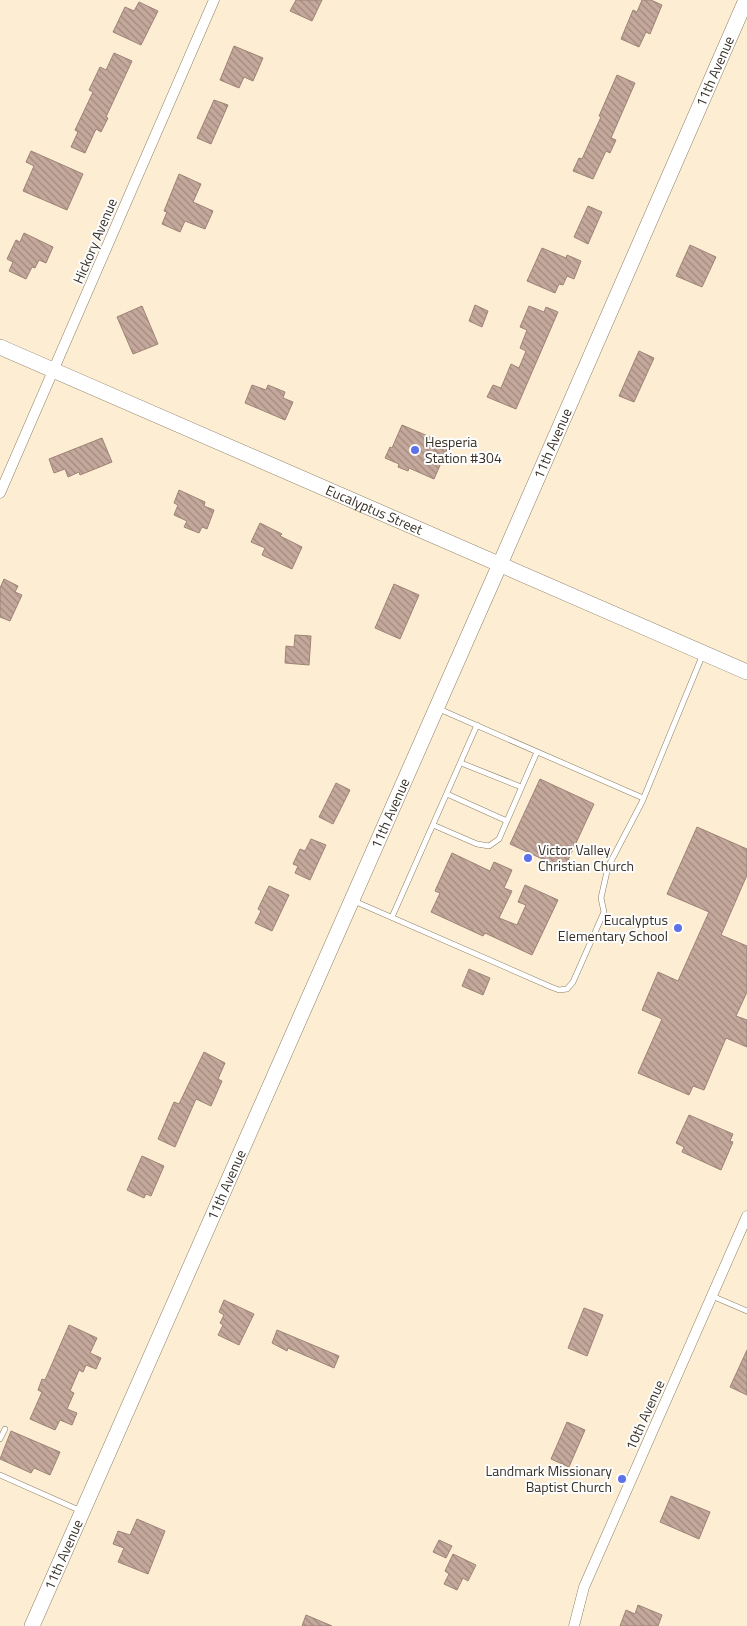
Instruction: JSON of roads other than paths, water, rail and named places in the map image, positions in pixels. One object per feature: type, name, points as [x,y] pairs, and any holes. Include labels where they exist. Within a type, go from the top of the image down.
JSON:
[{"type":"main road","name":"11th Avenue","points":[[32,1626],[437,708],[746,0]]},
{"type":"main road","name":"Eucalyptus Street","points":[[0,347],[747,672]]},
{"type":"street","name":"Hickory Avenue","points":[[0,493],[214,0]]},
{"type":"street","name":"10th Avenue","points":[[574,1626],[584,1587],[747,1216]]},
{"type":"lane","points":[[352,900],[551,987],[559,990],[567,989],[573,982],[604,912],[601,898],[608,867],[643,798],[704,653]]},
{"type":"lane","points":[[437,708],[643,798]]},
{"type":"lane","points":[[392,917],[477,725]]},
{"type":"lane","points":[[433,825],[477,844],[489,846],[498,839],[537,752]]},
{"type":"lane","points":[[461,763],[521,788]]},
{"type":"lane","points":[[447,794],[507,821]]},
{"type":"lane","points":[[712,1296],[747,1311]]},
{"type":"lane","points":[[0,1439],[5,1429]]},
{"type":"lane","points":[[0,1475],[82,1511]]},
{"type":"place","name":"Hesperia Station #304","points":[[415,450]]},
{"type":"place","name":"Victor Valley Christian Church","points":[[528,858]]},
{"type":"place","name":"Eucalyptus Elementary School","points":[[678,928]]},
{"type":"place","name":"Landmark Missionary Baptist Church","points":[[622,1479]]}]
